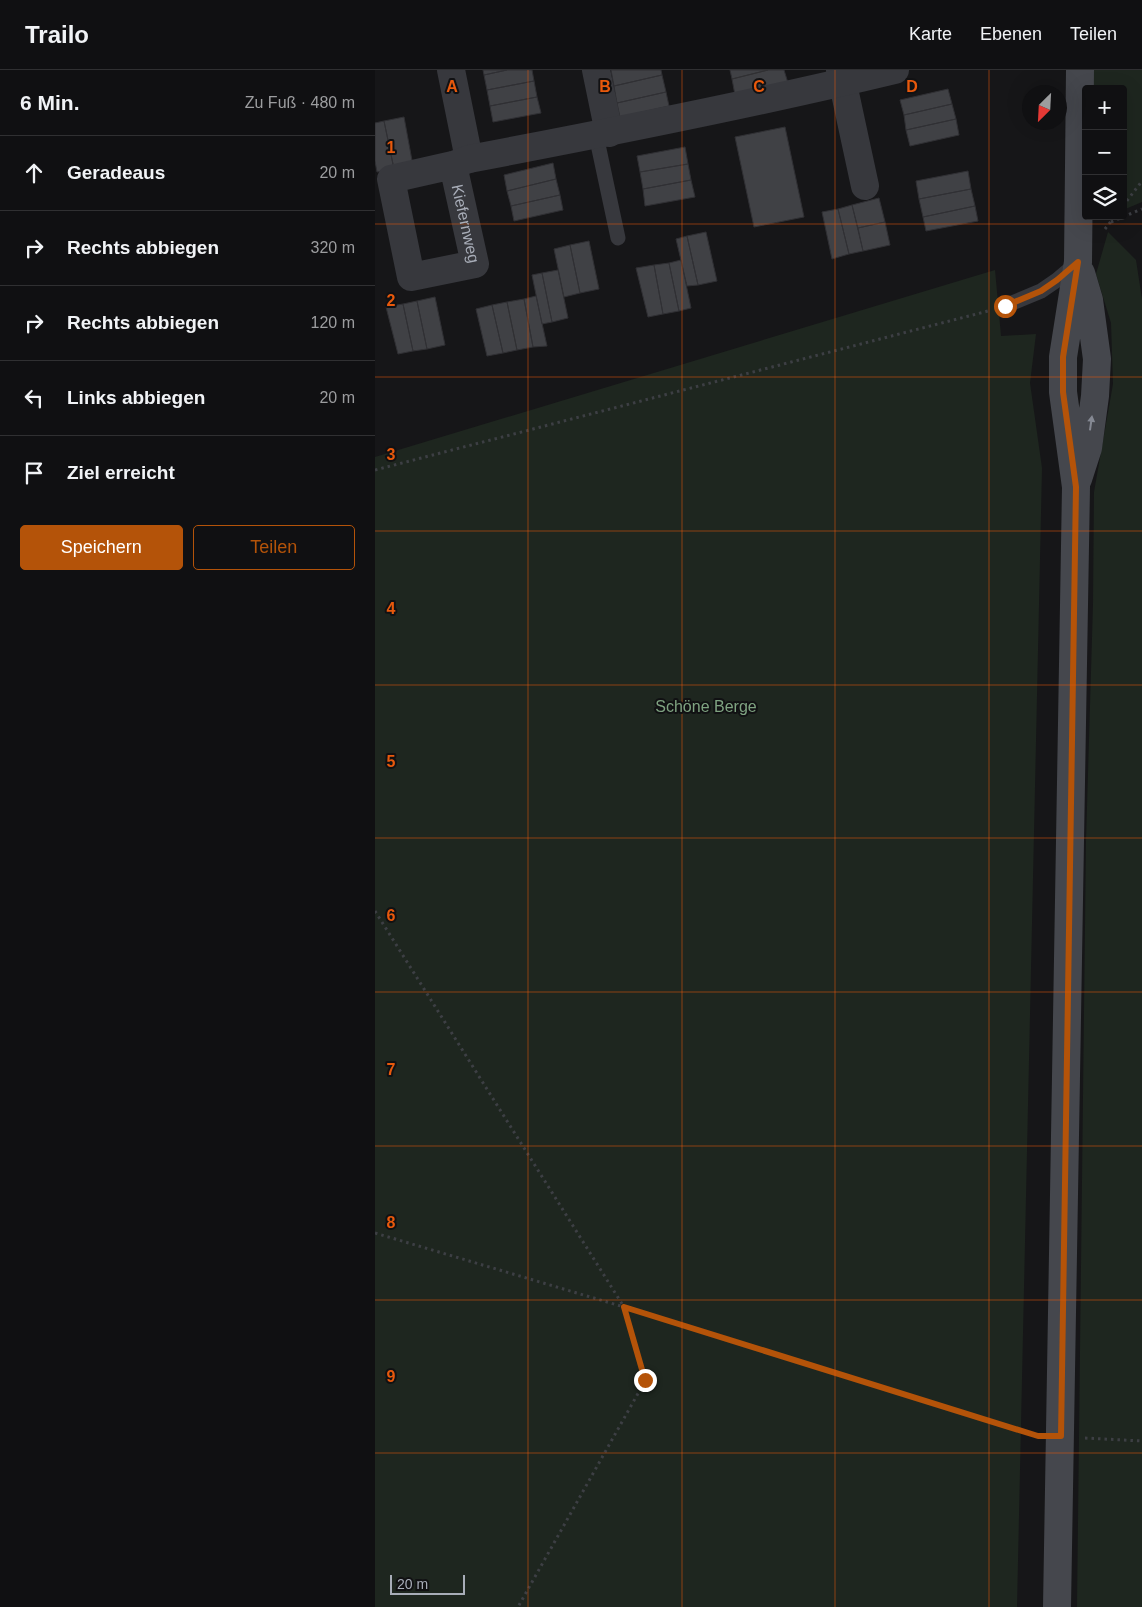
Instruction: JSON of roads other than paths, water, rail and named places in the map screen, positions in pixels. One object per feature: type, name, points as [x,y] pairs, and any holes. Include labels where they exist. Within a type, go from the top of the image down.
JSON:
[{"type":"street","name":"Kiefernweg","points":[[451,70],[461,162],[602,134],[842,77],[895,70]]},
{"type":"street","points":[[596,70],[602,134]]},
{"type":"street","points":[[1057,1607],[1076,487],[1063,392],[1063,357],[1078,262],[1080,70]]},
{"type":"street","points":[[842,77],[865,186]]},
{"type":"lane","points":[[602,134],[618,238]]},
{"type":"lane","points":[[1005,306],[1041,291],[1078,262]]},
{"type":"park label","name":"Schöne Berge","points":[[706,706]]}]
